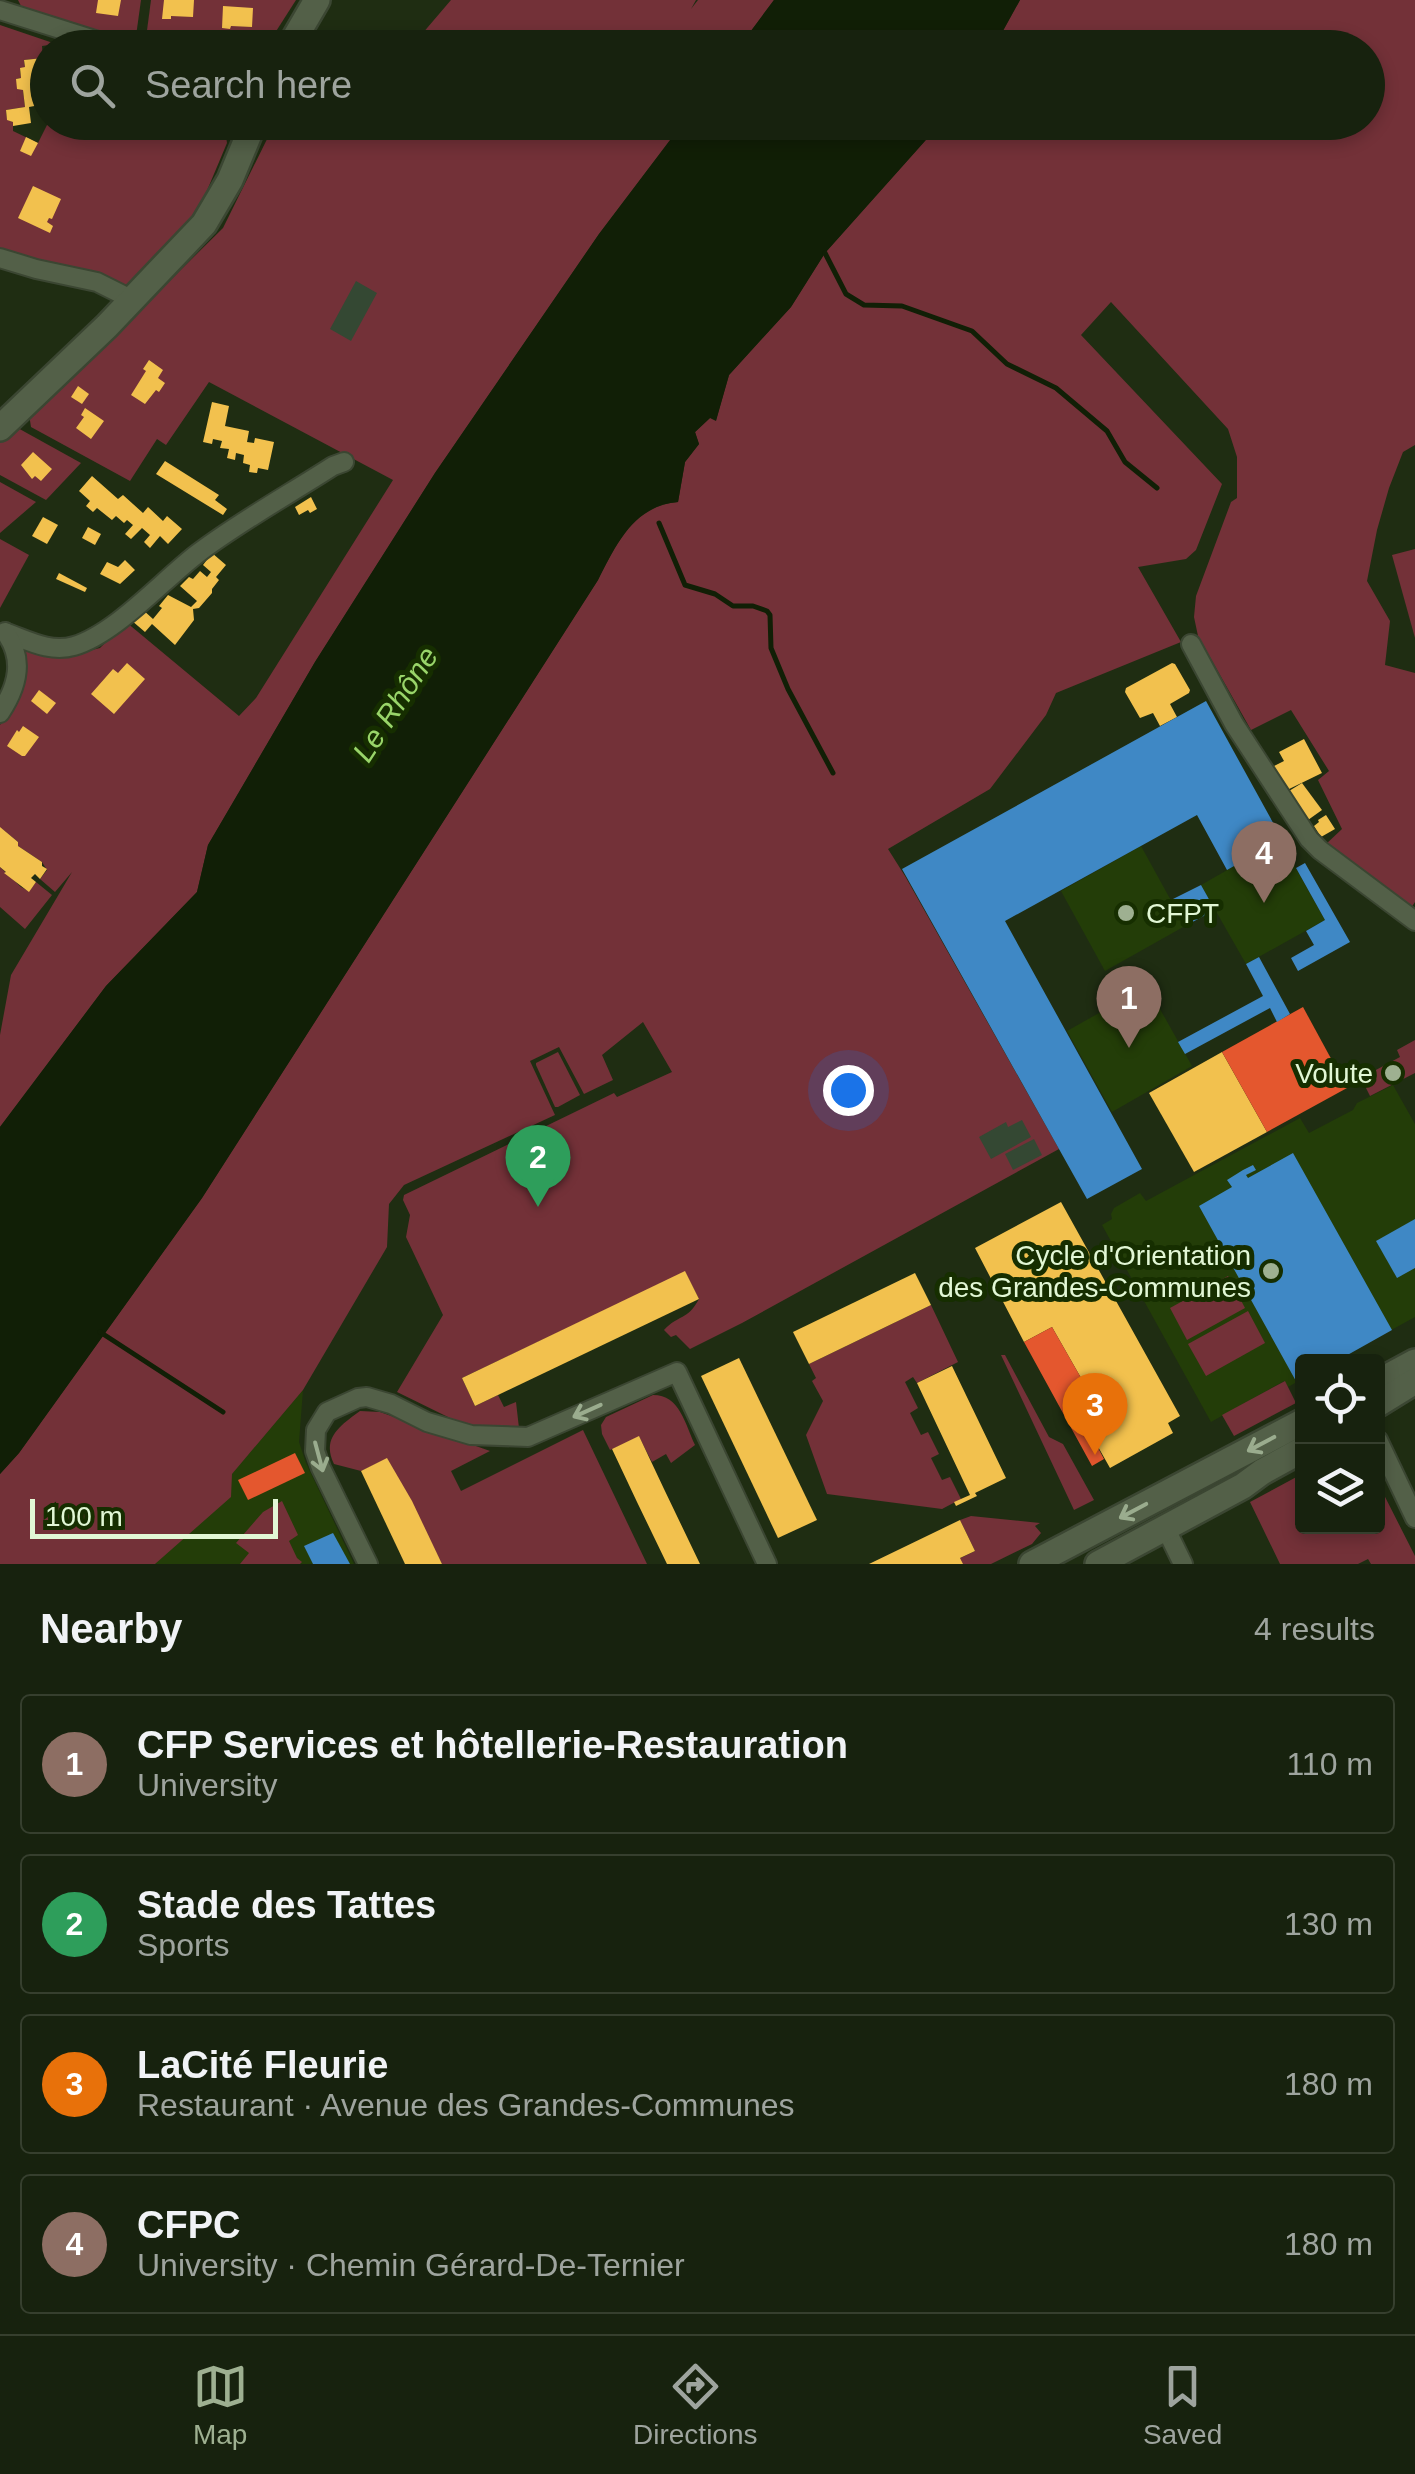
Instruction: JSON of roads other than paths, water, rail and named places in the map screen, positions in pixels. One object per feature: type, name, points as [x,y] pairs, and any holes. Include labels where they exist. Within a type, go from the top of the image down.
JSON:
[{"type":"street","points":[[300,30],[317,0]]},
{"type":"street","points":[[0,10],[63,30]]},
{"type":"street","points":[[0,428],[188,242],[216,206],[247,140]]},
{"type":"street","points":[[0,258],[96,282],[133,300]]},
{"type":"street","points":[[4,632],[59,649],[99,636],[200,552],[344,462]]},
{"type":"street","points":[[0,713],[18,674],[16,652],[4,632]]},
{"type":"street","points":[[1191,644],[1234,724],[1309,839],[1415,920]]},
{"type":"street","points":[[1385,1378],[1415,1362]]},
{"type":"street","points":[[368,1564],[315,1450],[316,1430],[328,1412],[367,1397],[471,1435],[528,1437],[676,1372],[768,1564]]},
{"type":"street","points":[[1385,1400],[1415,1381]]},
{"type":"street","points":[[1032,1564],[1295,1426]]},
{"type":"street","points":[[1380,1444],[1415,1518]]},
{"type":"street","points":[[1098,1564],[1234,1492],[1295,1454]]},
{"type":"street","points":[[1220,1466],[1234,1492]]},
{"type":"street","points":[[1166,1529],[1183,1564]]},
{"type":"water","points":[[774,0],[1020,0],[1003,30],[752,30]]},
{"type":"water","name":"Le Rhône","points":[[670,140],[926,140],[825,253],[791,307],[729,375],[716,421],[710,418],[695,432],[699,444],[685,462],[678,502],[649,511],[628,529],[202,1198],[0,1474],[0,1127],[106,986],[197,892],[208,845],[315,662],[435,473],[599,234]]},
{"type":"waterway","points":[[825,253],[846,294],[864,305],[902,306],[972,331],[1007,364],[1056,388],[1107,431],[1125,462],[1157,488]]},
{"type":"waterway","points":[[659,523],[685,585],[715,594],[733,606],[753,606],[770,615],[771,648],[833,773]]},
{"type":"waterway","points":[[100,1332],[223,1412]]},
{"type":"place","name":"CFPC","points":[[1264,903]]},
{"type":"place","name":"CFPT","points":[[1126,913]]},
{"type":"place","name":"CFP Services et hôtellerie-Restauration","points":[[1129,1048]]},
{"type":"place","name":"Volute","points":[[1393,1073]]},
{"type":"place","name":"Stade des Tattes","points":[[538,1207]]},
{"type":"place","name":"Cycle d'Orientation des Grandes-Communes","points":[[1271,1271]]},
{"type":"place","name":"LaCité Fleurie","points":[[1095,1455]]}]
